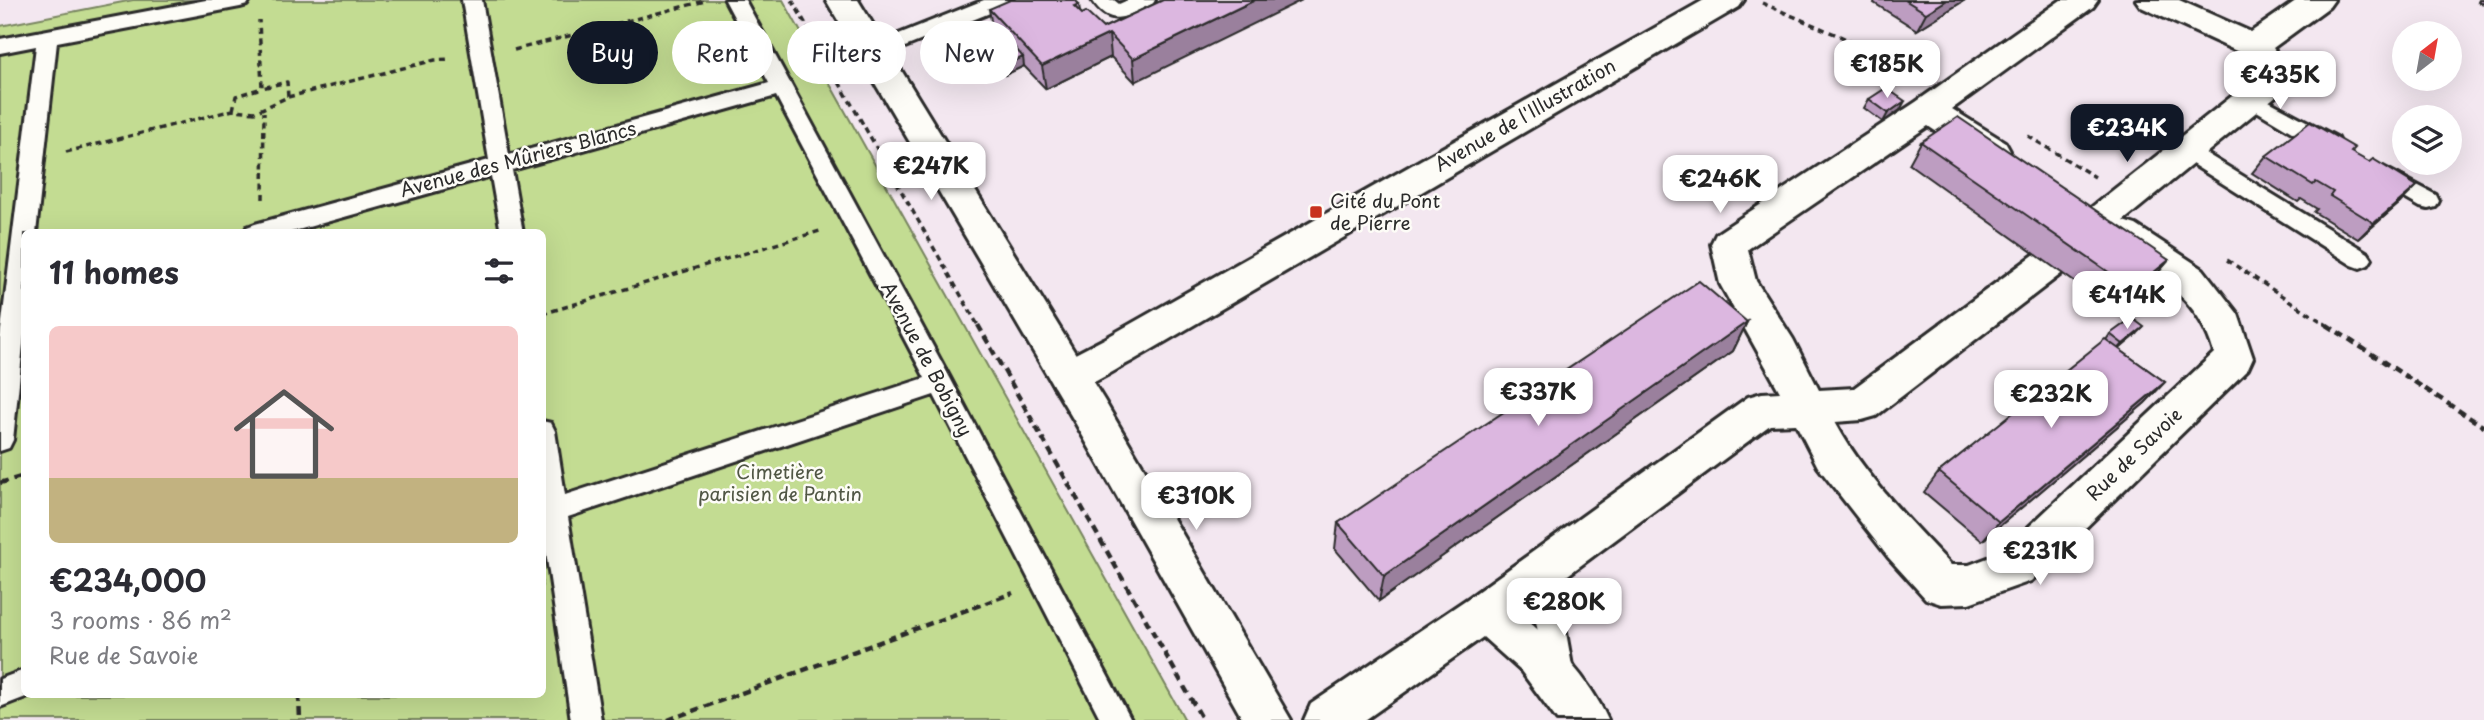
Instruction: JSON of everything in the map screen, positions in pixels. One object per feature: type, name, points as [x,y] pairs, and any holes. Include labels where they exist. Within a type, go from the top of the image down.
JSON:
[{"type":"street","points":[[842,0],[855,21]]},
{"type":"street","name":"Avenue de l'Illustration","points":[[1068,376],[1118,350],[1728,0]]},
{"type":"street","points":[[2021,169],[1928,110],[2082,0]]},
{"type":"street","points":[[2067,199],[2091,228],[2270,83],[2273,70],[2254,46],[2152,0]]},
{"type":"street","points":[[2254,46],[2318,0]]},
{"type":"street","points":[[892,84],[1068,376],[1268,720]]},
{"type":"street","name":"Rue de Savoie","points":[[1928,110],[1729,244],[1738,284],[1808,405],[1832,455],[1903,544],[1941,585],[1969,584],[2016,567],[2234,358],[2225,325],[2190,279],[2091,228]]},
{"type":"street","points":[[1327,720],[1541,571],[1762,409],[1862,404],[2048,264]]},
{"type":"street","points":[[1485,611],[1536,656],[1574,705]]},
{"type":"lane","points":[[0,46],[240,0]]},
{"type":"lane","points":[[472,0],[511,229]]},
{"type":"lane","name":"Avenue de Bobigny","points":[[735,0],[854,220],[1116,720]]},
{"type":"lane","points":[[906,39],[1003,0]]},
{"type":"lane","points":[[1102,0],[1117,13],[1145,0]]},
{"type":"lane","points":[[26,229],[47,36]]},
{"type":"lane","name":"Avenue des Mûriers Blancs","points":[[268,229],[782,87]]},
{"type":"lane","points":[[2252,99],[2346,153]]},
{"type":"lane","points":[[2189,150],[2360,258]]},
{"type":"lane","points":[[2370,167],[2428,201]]},
{"type":"lane","points":[[0,440],[13,301],[21,257]]},
{"type":"lane","points":[[548,512],[940,383]]},
{"type":"lane","points":[[546,485],[548,512],[586,720]]},
{"type":"lane","points":[[1541,571],[1574,705]]},
{"type":"lane","points":[[0,692],[21,685]]},
{"type":"path","points":[[792,0],[1203,720]]},
{"type":"path","points":[[258,13],[262,88]]},
{"type":"path","points":[[35,160],[233,110],[243,114],[264,112],[288,96],[288,82],[236,96],[233,110]]},
{"type":"path","points":[[264,112],[263,207],[278,226]]},
{"type":"path","points":[[546,313],[854,220]]},
{"type":"path","points":[[0,483],[21,477]]},
{"type":"path","points":[[668,720],[1044,582]]},
{"type":"path","points":[[299,698],[300,720]]},
{"type":"green space","name":"Cimetière parisien de Pantin","points":[[133,0],[783,0],[795,21],[787,21],[787,84],[830,84],[1185,720],[0,720],[0,26]]},
{"type":"building","points":[[1010,0],[1075,0],[1079,4],[1074,6],[1082,14],[1086,12],[1103,28],[1163,0],[1255,0],[1133,59],[1109,34],[1042,66],[1018,40],[1018,21],[1000,21],[989,9]]},
{"type":"building","points":[[1905,0],[1947,0],[1926,13]]},
{"type":"building","points":[[1886,88],[1905,101],[1888,113],[1869,99]]},
{"type":"building","points":[[1958,117],[2169,260],[2133,289],[1921,142]]},
{"type":"building","points":[[2310,122],[2355,148],[2351,152],[2369,162],[2373,159],[2392,171],[2392,175],[2399,175],[2417,186],[2374,223],[2330,196],[2333,192],[2316,182],[2313,185],[2266,156]]},
{"type":"building","points":[[1699,281],[1747,322],[1384,576],[1338,523]]},
{"type":"building","points":[[2132,318],[2144,327],[2123,344],[2110,334]]},
{"type":"building","points":[[2105,339],[2165,382],[1999,522],[1939,472]]},
{"type":"place","name":"Cité du Pont de Pierre","points":[[1316,212]]}]
